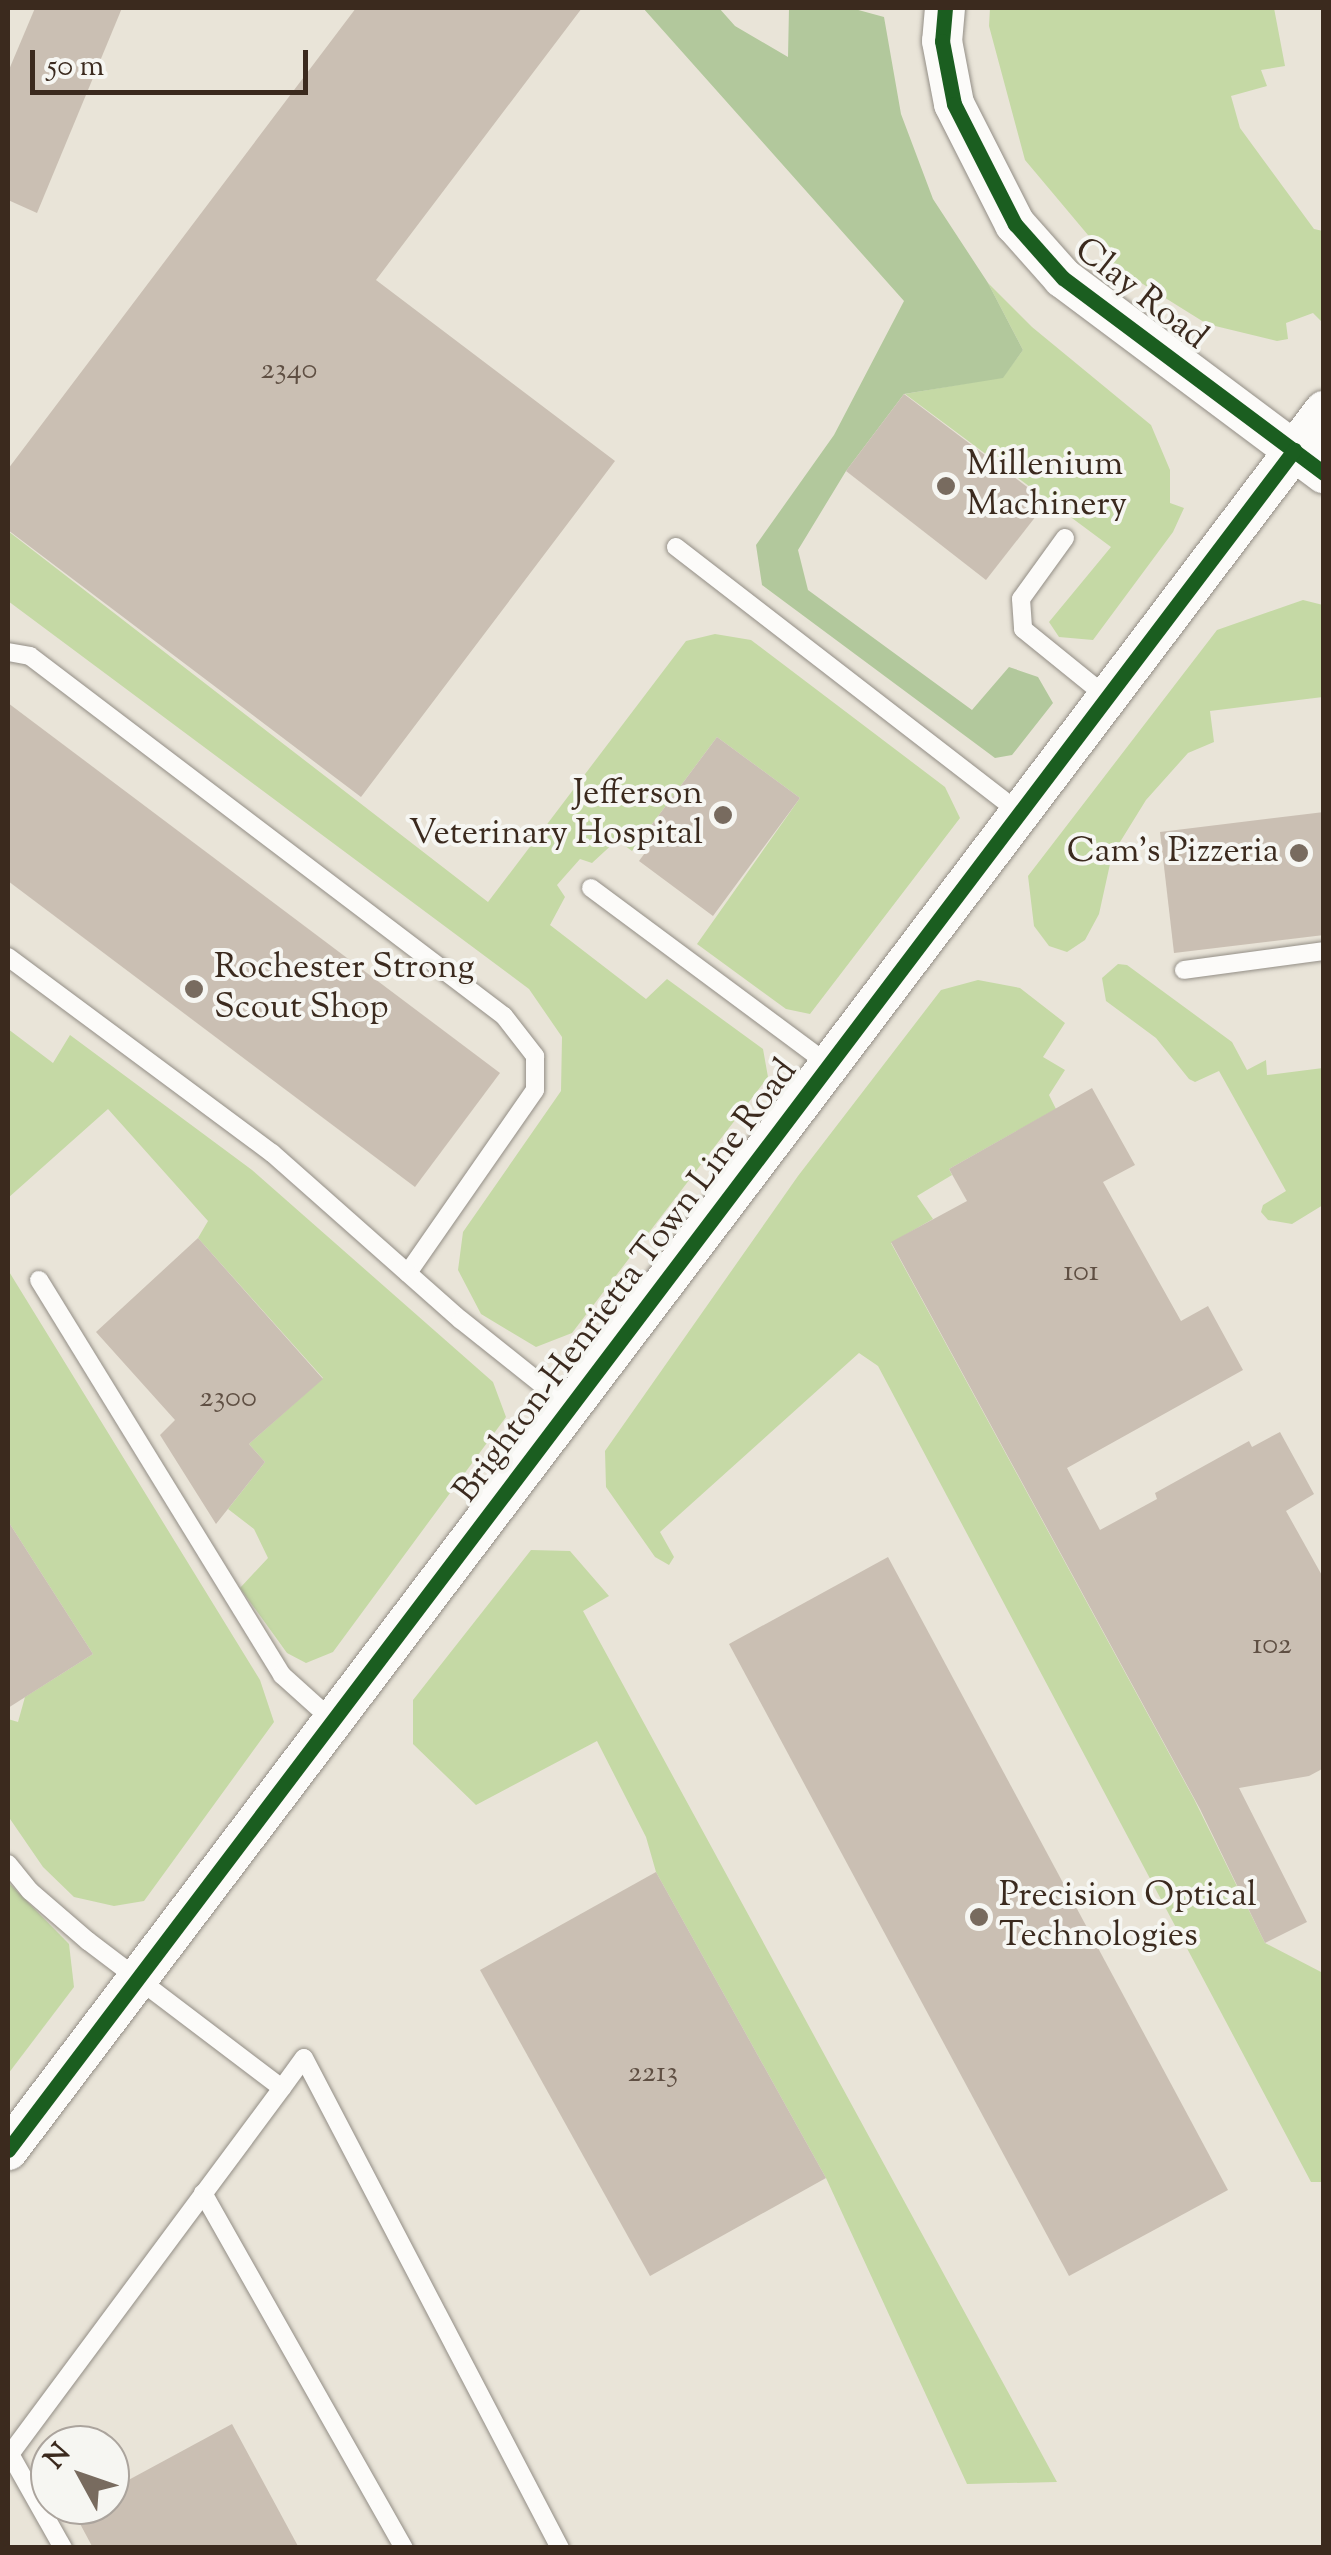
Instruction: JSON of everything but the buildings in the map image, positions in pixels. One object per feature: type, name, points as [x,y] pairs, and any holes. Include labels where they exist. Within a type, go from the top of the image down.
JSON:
[{"type":"street","name":"Clay Road","points":[[945,8],[942,42],[954,104],[1015,224],[1063,278],[1308,461]]},
{"type":"street","name":"Brighton-Henrietta Town Line Road","points":[[8,2150],[1107,697],[1308,461],[1324,411]]},
{"type":"lane","points":[[1065,538],[1021,599],[1023,629],[1107,697]]},
{"type":"lane","points":[[676,546],[1019,812]]},
{"type":"lane","points":[[8,652],[30,656],[504,1016],[535,1056],[534,1090],[408,1273]]},
{"type":"lane","points":[[590,888],[829,1066]]},
{"type":"lane","points":[[1184,970],[1324,951]]},
{"type":"lane","points":[[8,957],[272,1153],[408,1273],[570,1407]]},
{"type":"lane","points":[[39,1280],[282,1676],[332,1720]]},
{"type":"lane","points":[[8,1864],[30,1891],[282,2088]]},
{"type":"lane","points":[[63,2548],[10,2454],[304,2058],[560,2548]]},
{"type":"lane","points":[[204,2192],[404,2548]]},
{"type":"green space","points":[[643,8],[719,8],[735,26],[788,57],[789,8],[851,8],[884,17],[901,114],[933,199],[988,283],[1023,350],[1003,378],[904,394],[846,471],[798,550],[808,590],[972,710],[1009,667],[1038,677],[1053,703],[1012,755],[995,758],[762,585],[756,545],[834,435],[904,301]]},
{"type":"green space","points":[[990,8],[1274,8],[1285,66],[1261,70],[1267,86],[1231,96],[1240,128],[1314,229],[1323,231],[1323,323],[1313,313],[1286,323],[1288,339],[1277,341],[1207,324],[1114,266],[1025,160],[989,26]]},
{"type":"green space","points":[[988,283],[1032,327],[1151,425],[1170,470],[1170,503],[1184,508],[1173,532],[1093,640],[1059,637],[1049,622],[1111,547],[905,394],[1003,377],[1023,350]]},
{"type":"green space","points":[[8,531],[488,902],[686,641],[715,634],[751,640],[945,787],[960,818],[810,1014],[786,1009],[697,944],[800,798],[717,737],[632,851],[617,840],[592,863],[580,859],[557,885],[565,897],[550,925],[646,999],[667,979],[763,1049],[768,1077],[572,1333],[536,1347],[481,1314],[458,1270],[463,1232],[561,1091],[562,1037],[529,989],[8,601]]},
{"type":"green space","points":[[1303,600],[1323,605],[1323,697],[1210,711],[1214,742],[1188,753],[1146,800],[1112,855],[1099,914],[1085,940],[1067,952],[1049,946],[1034,926],[1028,876],[1217,630]]},
{"type":"green space","points":[[1118,964],[1127,965],[1232,1042],[1247,1070],[1266,1060],[1267,1075],[1323,1068],[1323,1205],[1292,1224],[1268,1220],[1261,1212],[1263,1205],[1286,1191],[1219,1071],[1195,1082],[1189,1079],[1156,1038],[1106,1001],[1102,978]]},
{"type":"green space","points":[[978,980],[1020,988],[1065,1023],[1043,1057],[1065,1070],[1049,1095],[1056,1109],[949,1169],[952,1175],[917,1196],[933,1219],[891,1243],[1194,1799],[1265,1943],[1323,1973],[1323,2182],[1311,2182],[878,1366],[859,1353],[660,1532],[674,1557],[669,1565],[655,1557],[606,1487],[605,1451],[798,1176],[941,990]]},
{"type":"green space","points":[[8,1029],[53,1063],[70,1035],[252,1170],[493,1382],[506,1417],[333,1652],[306,1663],[287,1653],[240,1588],[268,1558],[254,1529],[228,1509],[265,1462],[249,1444],[323,1378],[198,1238],[208,1221],[108,1109],[8,1198]]},
{"type":"green space","points":[[8,1270],[260,1680],[274,1722],[144,1901],[114,1906],[74,1897],[43,1867],[8,1816],[8,1719],[18,1722],[25,1697],[93,1654],[8,1521]]},
{"type":"green space","points":[[531,1550],[570,1551],[609,1596],[583,1611],[1057,2482],[967,2484],[826,2178],[656,1872],[646,1837],[597,1741],[476,1805],[413,1744],[413,1700]]},
{"type":"green space","points":[[8,1882],[69,1944],[74,1987],[8,2074]]},
{"type":"cycle path","points":[[945,8],[942,41],[954,104],[1015,224],[1063,278],[1324,473]]},
{"type":"cycle path","points":[[8,2150],[1294,450]]},
{"type":"place","name":"Millenium Machinery","points":[[946,486]]},
{"type":"place","name":"Jefferson Veterinary Hospital","points":[[723,815]]},
{"type":"place","name":"Cam's Pizzeria","points":[[1299,853]]},
{"type":"place","name":"Rochester Strong Scout Shop","points":[[194,989]]},
{"type":"place","name":"Precision Optical Technologies","points":[[979,1917]]}]
